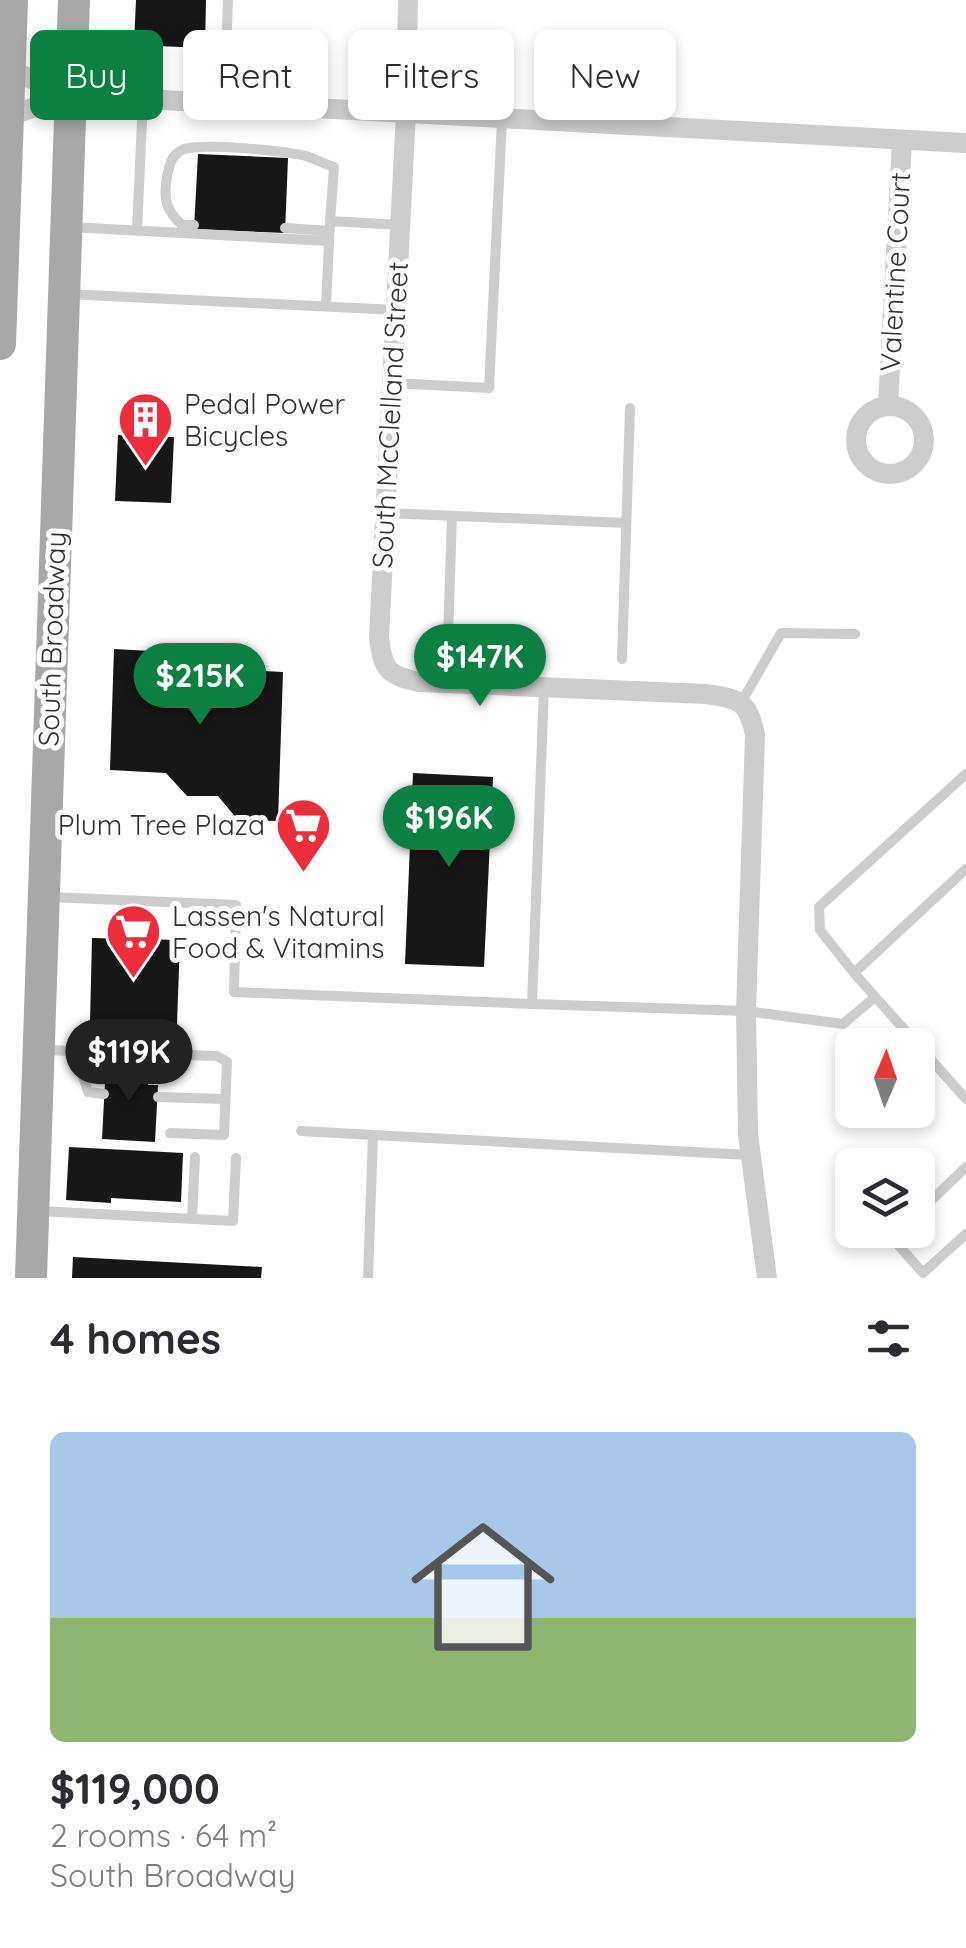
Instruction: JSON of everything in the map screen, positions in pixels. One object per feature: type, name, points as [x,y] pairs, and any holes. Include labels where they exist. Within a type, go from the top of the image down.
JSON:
[{"type":"main road","points":[[0,344],[5,70],[12,0]]},
{"type":"main road","name":"South Broadway","points":[[73,30],[74,0]]},
{"type":"main road","name":"South Broadway","points":[[31,1278],[69,120]]},
{"type":"street","name":"South McClelland Street","points":[[407,30],[408,0]]},
{"type":"street","points":[[5,70],[30,80]]},
{"type":"street","points":[[4,116],[30,108]]},
{"type":"street","name":"South McClelland Street","points":[[406,120],[379,637],[382,660],[396,676],[419,682],[706,694],[733,698],[740,704]]},
{"type":"street","points":[[514,120],[966,143]]},
{"type":"street","name":"Valentine Court","points":[[888,405],[902,140]]},
{"type":"street","points":[[740,704],[751,714],[755,735],[746,1012],[748,1134],[767,1278]]},
{"type":"lane","points":[[227,30],[228,0]]},
{"type":"lane","points":[[137,231],[142,120]]},
{"type":"lane","points":[[392,382],[489,388],[502,120]]},
{"type":"lane","points":[[194,225],[182,225],[170,214],[166,191],[168,167],[182,150],[206,147],[288,152],[334,168],[326,306]]},
{"type":"lane","points":[[66,227],[330,231],[400,225]]},
{"type":"lane","points":[[285,228],[330,231]]},
{"type":"lane","points":[[63,294],[396,310]]},
{"type":"lane","points":[[622,660],[630,408]]},
{"type":"lane","points":[[385,513],[626,522]]},
{"type":"lane","points":[[448,637],[452,516]]},
{"type":"lane","points":[[740,704],[781,633],[855,634]]},
{"type":"lane","points":[[532,1004],[544,687]]},
{"type":"lane","points":[[966,774],[820,907],[820,930],[966,1099]]},
{"type":"lane","points":[[854,972],[966,869]]},
{"type":"lane","points":[[44,896],[236,905],[234,992],[746,1012],[843,1024],[876,997]]},
{"type":"lane","points":[[38,1050],[218,1056],[227,1062],[224,1135],[170,1133]]},
{"type":"lane","points":[[75,1051],[88,1092],[104,1094]]},
{"type":"lane","points":[[158,1096],[226,1099]]},
{"type":"lane","points":[[301,1131],[750,1155]]},
{"type":"lane","points":[[368,1278],[372,1135]]},
{"type":"lane","points":[[192,1218],[195,1157]]},
{"type":"lane","points":[[33,1210],[234,1220],[236,1158]]},
{"type":"lane","points":[[935,1197],[966,1167]]},
{"type":"lane","points":[[901,1248],[923,1273],[966,1234]]},
{"type":"building","points":[[136,0],[206,0],[205,30],[183,30],[183,47],[163,46],[163,30],[135,30]]},
{"type":"building","points":[[198,154],[288,158],[285,233],[194,229]]},
{"type":"building","name":"Pedal Power Bicycles","points":[[118,435],[174,437],[171,503],[115,501]]},
{"type":"building","points":[[114,649],[206,654],[205,668],[283,672],[278,821],[238,820],[218,796],[187,796],[166,773],[110,770]]},
{"type":"building","points":[[413,773],[493,777],[484,967],[405,964]]},
{"type":"building","points":[[92,938],[180,940],[177,1025],[90,1022]]},
{"type":"building","points":[[106,1063],[149,1065],[148,1085],[158,1085],[155,1142],[102,1139]]},
{"type":"building","points":[[69,1147],[183,1153],[181,1202],[66,1200]]},
{"type":"building","points":[[73,1257],[262,1267],[261,1278],[72,1278]]},
{"type":"place","name":"Pedal Power Bicycles","points":[[145,469]]},
{"type":"place","name":"Plum Tree Plaza","points":[[304,874]]},
{"type":"place","name":"Lassen's Natural Food & Vitamins","points":[[133,981]]}]
